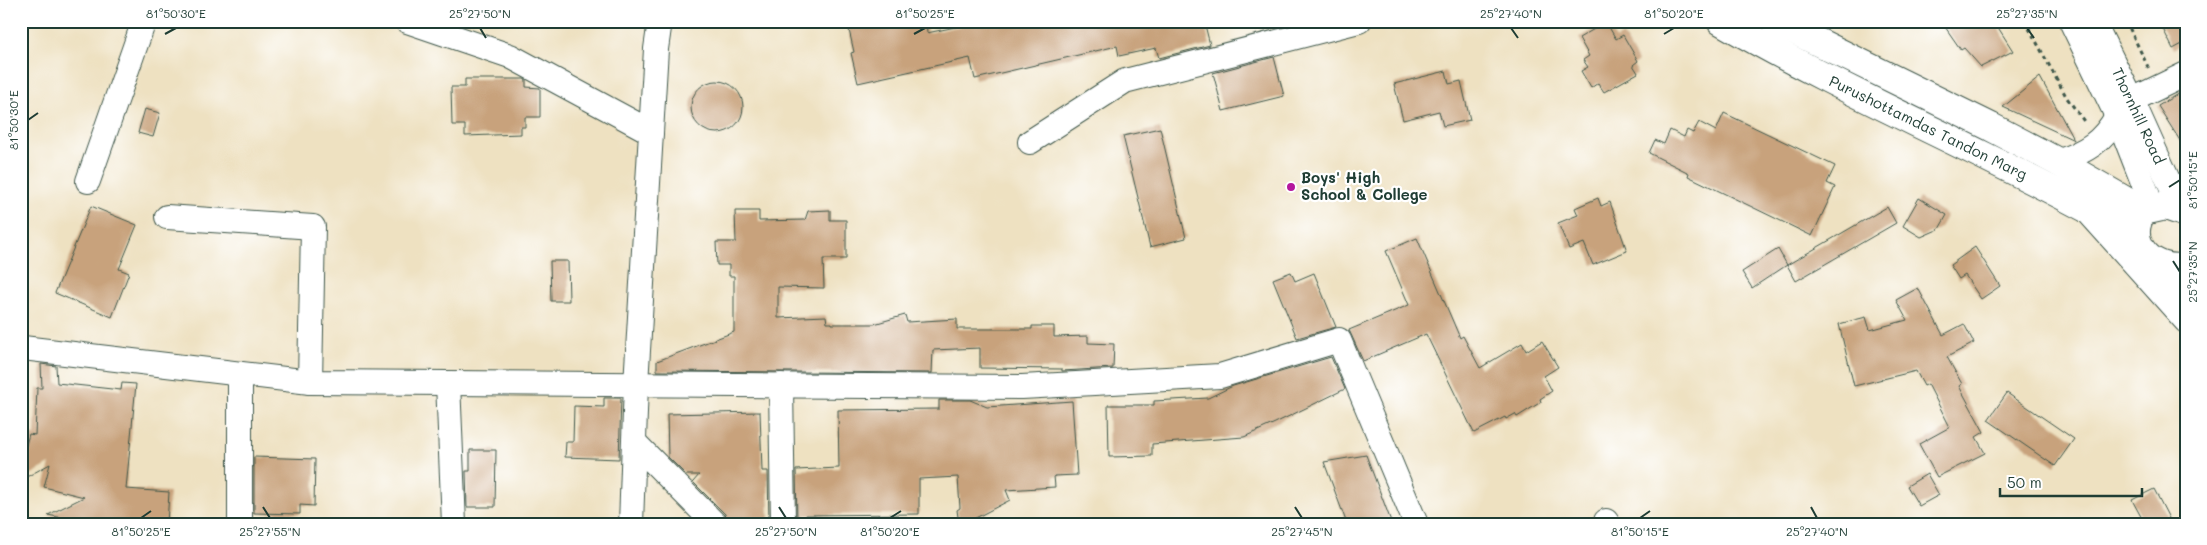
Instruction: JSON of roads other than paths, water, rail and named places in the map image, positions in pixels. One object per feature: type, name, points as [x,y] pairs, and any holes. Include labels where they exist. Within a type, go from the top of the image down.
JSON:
[{"type":"main road","name":"Purushottamdas Tandon Marg","points":[[1721,21],[1773,51],[2080,204],[2144,218]]},
{"type":"main road","name":"Purushottamdas Tandon Marg","points":[[1775,21],[2058,162],[2144,218]]},
{"type":"main road","points":[[2177,266],[2150,259],[2140,248],[2144,218],[2166,206],[2184,212]]},
{"type":"street","points":[[88,182],[144,21]]},
{"type":"street","points":[[407,21],[453,29],[510,56],[651,132]]},
{"type":"street","points":[[631,524],[636,384],[651,132],[660,21]]},
{"type":"street","points":[[1030,142],[1125,81],[1359,21]]},
{"type":"street","name":"Thornhill Road","points":[[2071,21],[2184,212]]},
{"type":"street","name":"Thornhill Road","points":[[2093,21],[2124,108],[2144,218]]},
{"type":"street","points":[[2058,162],[2078,155],[2098,141],[2107,133],[2124,108],[2158,87],[2186,74]]},
{"type":"street","points":[[2080,204],[2145,273],[2186,321]]},
{"type":"street","points":[[167,217],[313,227],[310,382]]},
{"type":"street","points":[[2177,266],[2186,297]]},
{"type":"street","points":[[23,348],[310,382],[1022,387],[1220,376],[1340,340],[1416,524]]},
{"type":"street","points":[[240,374],[240,524]]},
{"type":"street","points":[[448,383],[454,524]]},
{"type":"street","points":[[781,385],[783,524]]},
{"type":"street","points":[[634,442],[715,524]]},
{"type":"place","name":"Boys' High School & College","points":[[1291,187]]}]
